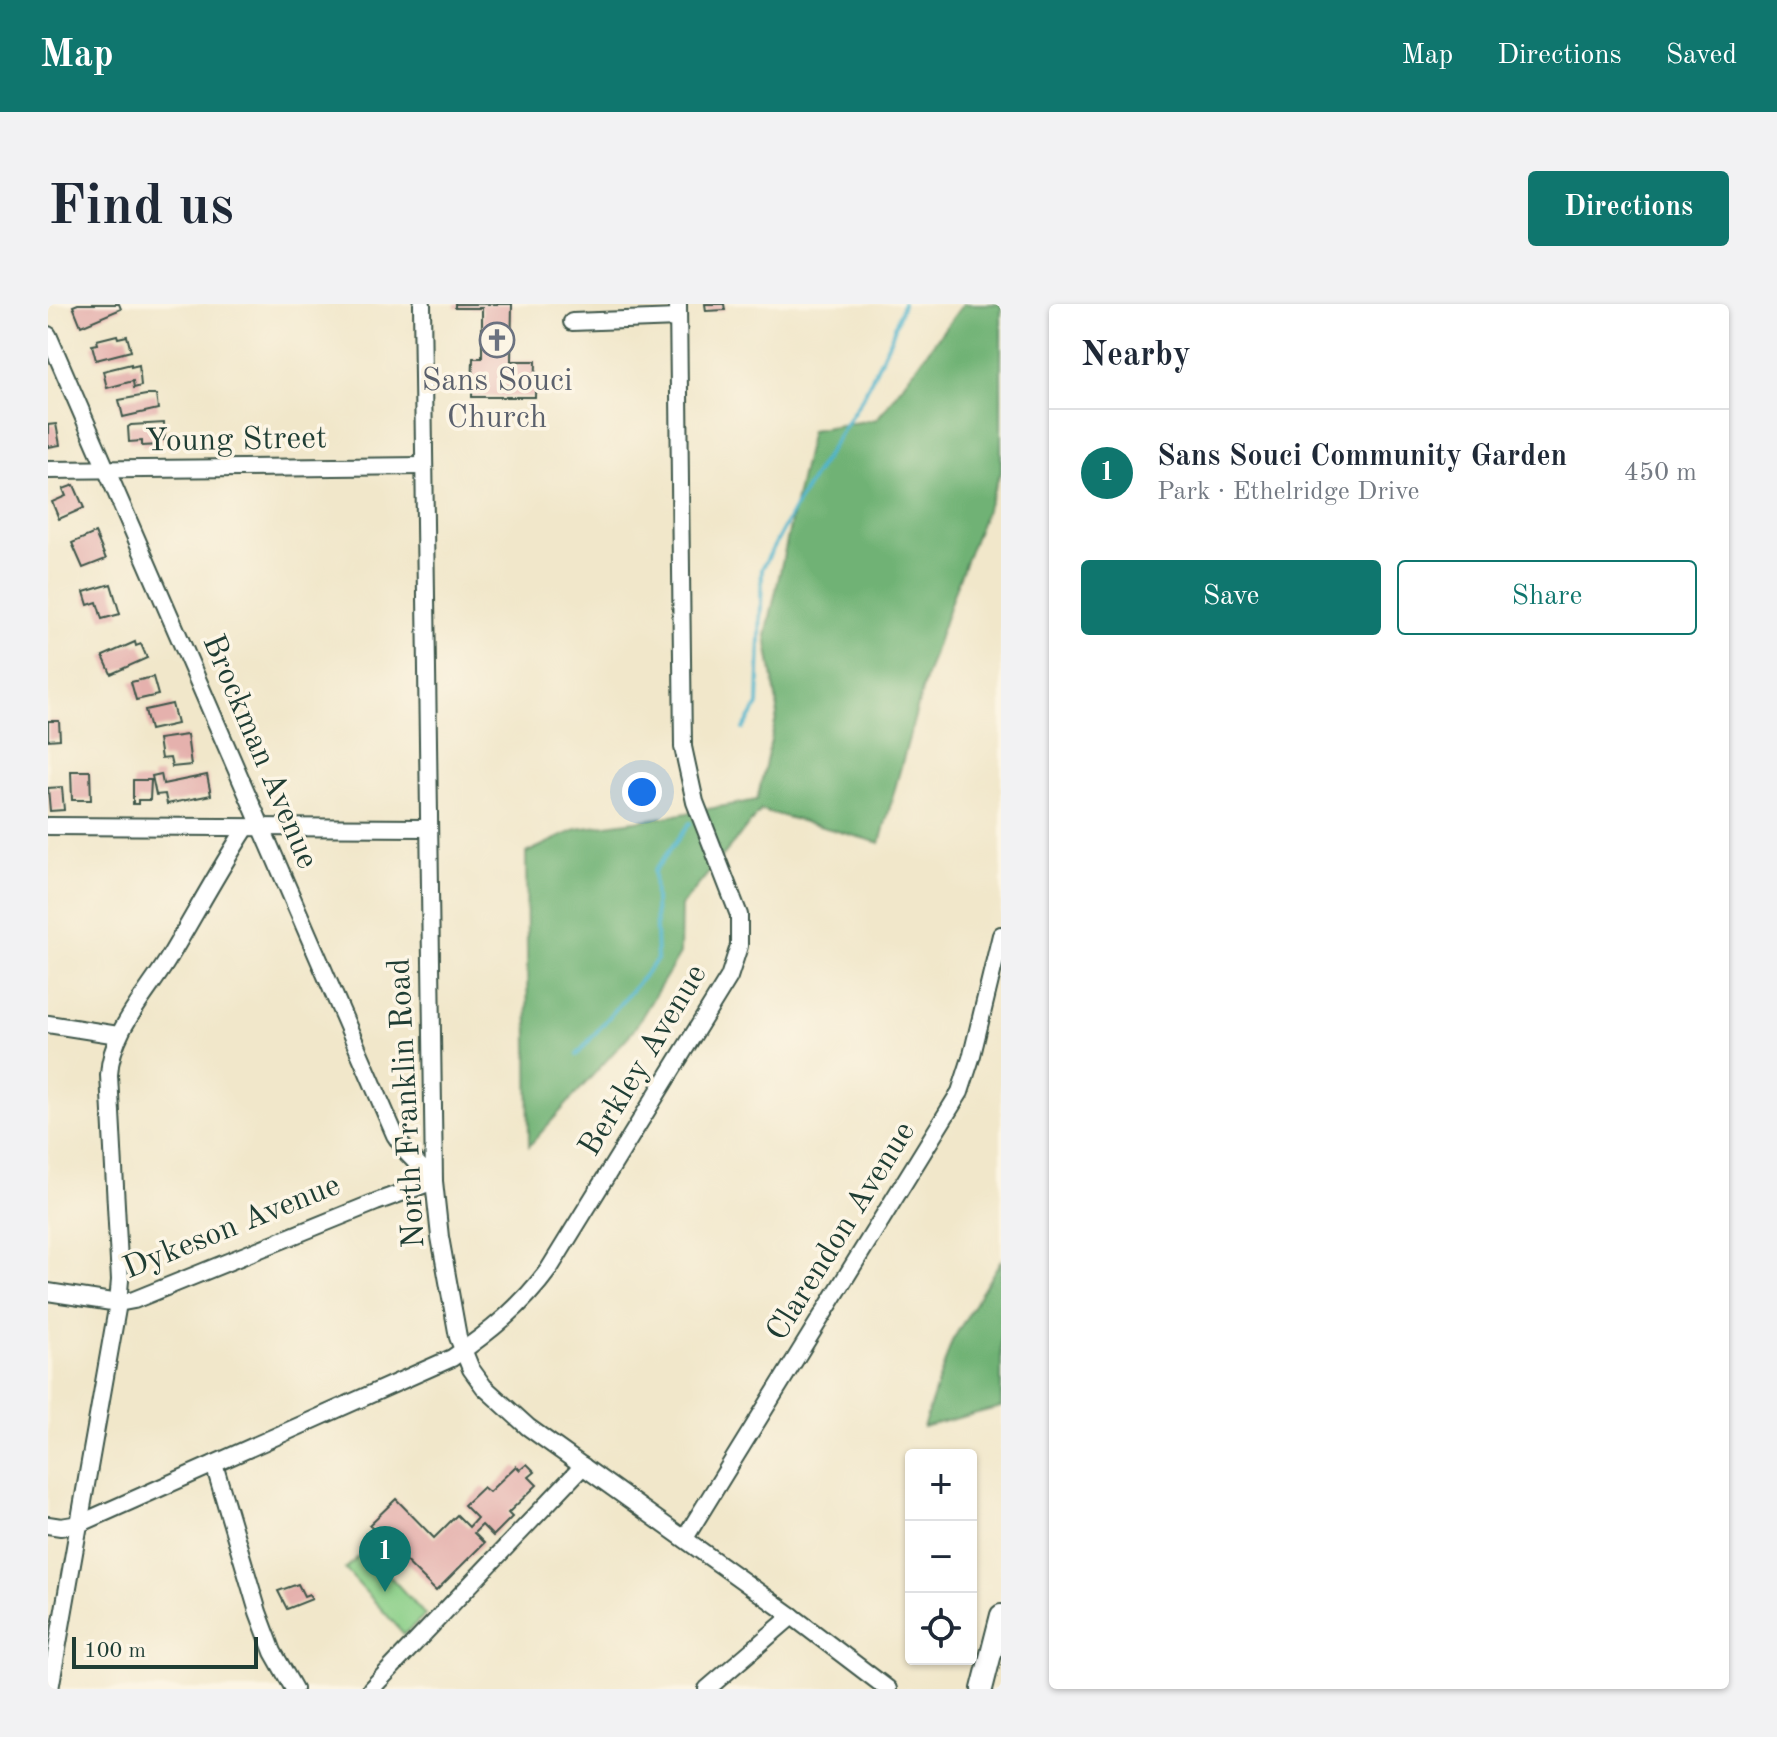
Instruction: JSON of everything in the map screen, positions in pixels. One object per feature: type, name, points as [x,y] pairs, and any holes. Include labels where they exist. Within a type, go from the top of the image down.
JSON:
[{"type":"main road","points":[[982,1689],[1001,1615]]},
{"type":"street","name":"North Franklin Road","points":[[422,304],[434,1181],[452,1313],[463,1350],[471,1369],[497,1401],[528,1427],[685,1538],[888,1689]]},
{"type":"street","points":[[572,322],[678,311]]},
{"type":"street","name":"Berkley Avenue","points":[[48,1525],[61,1527],[79,1524],[426,1370],[463,1350],[506,1318],[549,1269],[729,977],[739,946],[739,915],[695,802],[683,747],[678,311]]},
{"type":"street","name":"Brockman Avenue","points":[[48,335],[254,828],[395,1135],[434,1181]]},
{"type":"street","name":"Young Street","points":[[48,470],[424,466]]},
{"type":"street","points":[[48,826],[427,828]]},
{"type":"street","points":[[50,1689],[118,1303],[120,1280],[109,1075],[111,1056],[118,1035],[167,960],[211,882],[254,828]]},
{"type":"street","name":"Clarendon Avenue","points":[[685,1538],[960,1092],[1001,935]]},
{"type":"street","points":[[48,1024],[118,1035]]},
{"type":"street","name":"Dykeson Avenue","points":[[48,1292],[118,1303],[151,1294],[434,1181]]},
{"type":"street","points":[[214,1464],[258,1612],[273,1652],[294,1689]]},
{"type":"street","points":[[371,1689],[583,1466]]},
{"type":"street","points":[[707,1689],[792,1616]]},
{"type":"green space","points":[[963,304],[1001,304],[1001,472],[955,589],[926,676],[880,843],[761,810],[681,906],[680,954],[633,1031],[529,1146],[526,853],[577,829],[757,800],[778,710],[766,636],[811,430],[877,419]]},
{"type":"green space","points":[[1001,1260],[1001,1407],[923,1427],[952,1341]]},
{"type":"green space","points":[[366,1550],[425,1615],[404,1634],[345,1569]]},
{"type":"building","points":[[119,304],[121,309],[81,326],[73,306]]},
{"type":"building","name":"Sans Souci Church","points":[[455,304],[512,304],[511,361],[536,361],[535,397],[472,397],[473,358],[482,358],[482,308],[455,308]]},
{"type":"building","points":[[705,304],[724,304],[725,310],[706,311]]},
{"type":"building","points":[[117,335],[118,338],[127,336],[131,351],[96,360],[92,345],[98,344],[97,340]]},
{"type":"building","points":[[131,364],[131,367],[139,365],[141,386],[134,388],[133,381],[107,388],[103,371]]},
{"type":"building","points":[[156,395],[158,409],[123,417],[119,400]]},
{"type":"building","points":[[164,423],[165,440],[160,440],[160,445],[142,446],[142,441],[129,442],[128,427],[131,425]]},
{"type":"building","points":[[56,424],[60,445],[48,447],[48,425]]},
{"type":"building","points":[[74,485],[84,508],[59,519],[52,502],[66,496],[63,489]]},
{"type":"building","points":[[95,533],[106,559],[83,568],[72,543]]},
{"type":"building","points":[[111,584],[120,614],[102,619],[97,602],[88,605],[84,592]]},
{"type":"building","points":[[135,642],[136,646],[141,644],[147,658],[111,674],[103,656]]},
{"type":"building","points":[[153,677],[158,695],[136,700],[131,682]]},
{"type":"building","points":[[172,704],[177,724],[150,730],[145,710]]},
{"type":"building","points":[[48,721],[59,721],[60,739],[48,740]]},
{"type":"building","points":[[187,735],[191,765],[172,767],[170,758],[161,759],[158,739]]},
{"type":"building","points":[[71,771],[90,771],[91,800],[72,800]]},
{"type":"building","points":[[161,774],[163,784],[207,775],[211,795],[167,804],[165,794],[156,795],[152,776]]},
{"type":"building","points":[[133,780],[151,780],[150,800],[138,800],[138,804],[133,804]]},
{"type":"building","points":[[62,787],[64,810],[50,811],[48,788]]},
{"type":"building","points":[[527,1464],[535,1472],[529,1477],[537,1485],[508,1513],[512,1517],[493,1536],[482,1525],[474,1533],[484,1543],[436,1591],[369,1525],[396,1499],[434,1538],[457,1515],[469,1527],[477,1518],[464,1505],[483,1487],[489,1492],[516,1466],[520,1470]]},
{"type":"building","points":[[298,1584],[304,1596],[309,1594],[312,1599],[287,1609],[278,1591]]},
{"type":"waterway","points":[[743,729],[758,705],[762,569],[796,505],[865,393],[903,304]]},
{"type":"waterway","points":[[577,1055],[657,960],[654,871],[690,823]]},
{"type":"place","name":"Sans Souci Church","points":[[497,340]]},
{"type":"place","name":"Sans Souci Community Garden","points":[[385,1592]]}]
